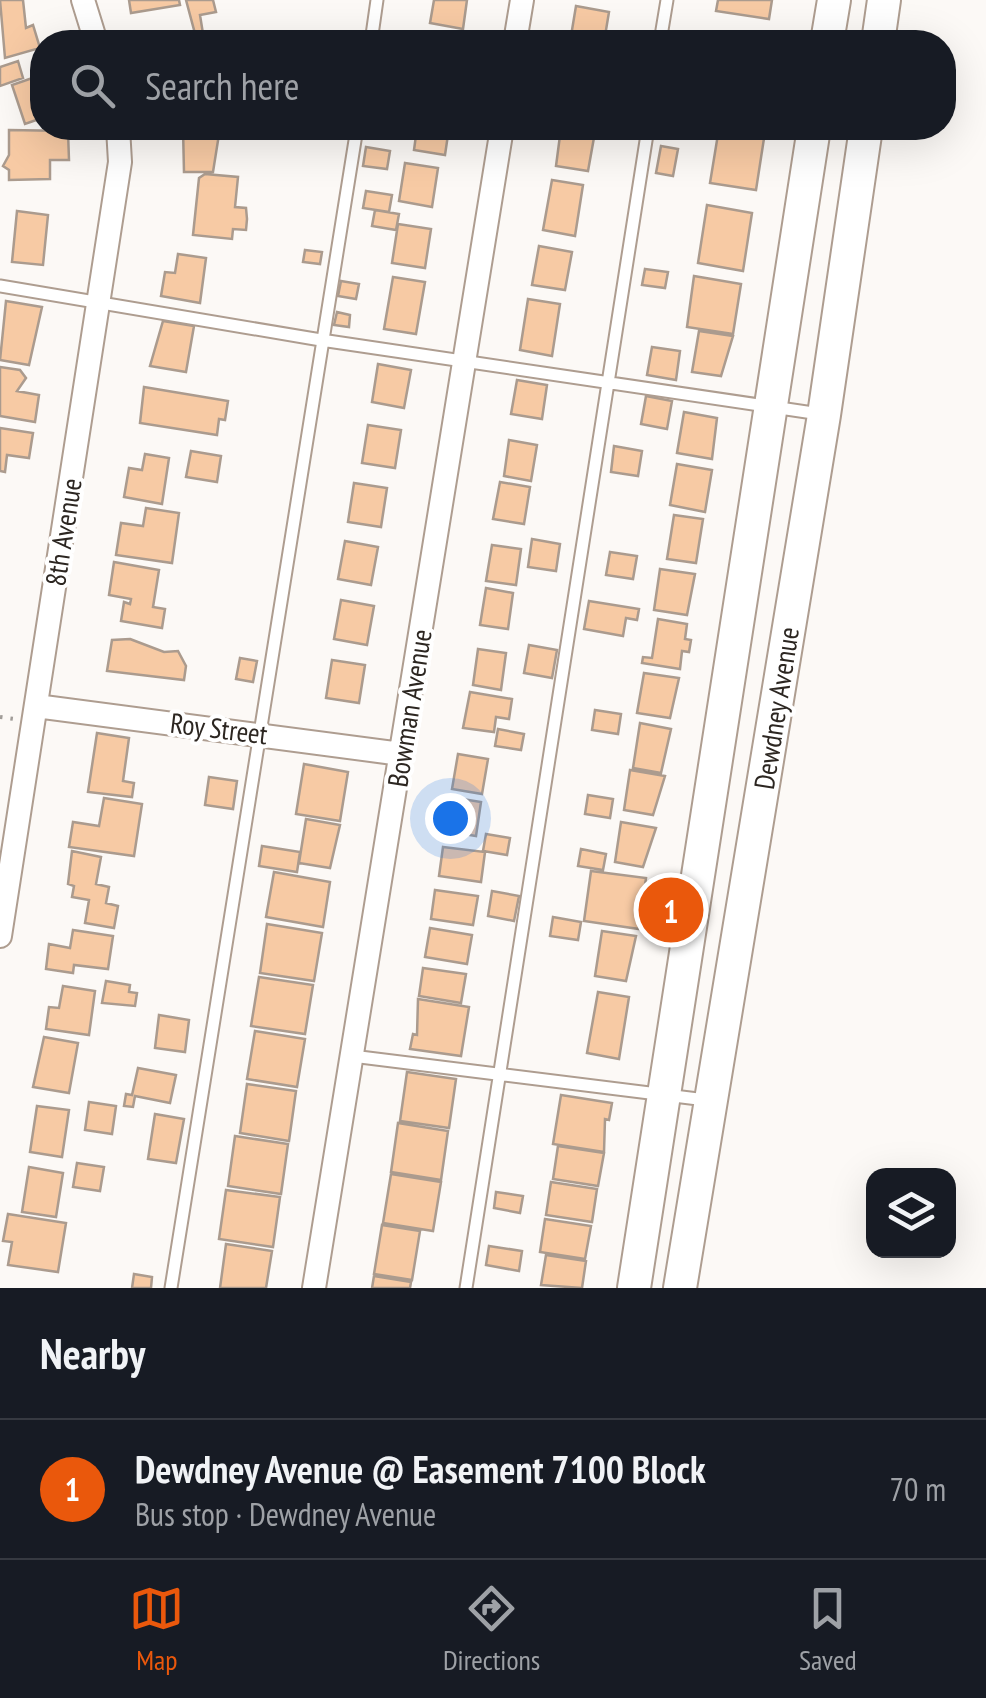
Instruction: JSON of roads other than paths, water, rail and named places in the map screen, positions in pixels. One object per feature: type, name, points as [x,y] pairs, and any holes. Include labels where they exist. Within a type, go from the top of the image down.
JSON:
[{"type":"main road","points":[[829,30],[834,0]]},
{"type":"main road","points":[[880,30],[884,0]]},
{"type":"main road","name":"Dewdney Avenue","points":[[634,1288],[812,140]]},
{"type":"main road","name":"Dewdney Avenue","points":[[680,1288],[824,415],[864,140]]},
{"type":"street","points":[[83,0],[92,30]]},
{"type":"street","points":[[517,30],[522,0]]},
{"type":"street","name":"8th Avenue","points":[[0,936],[120,162],[119,140]]},
{"type":"street","name":"Bowman Avenue","points":[[314,1288],[500,140]]},
{"type":"street","name":"Roy Street","points":[[36,706],[401,754]]},
{"type":"lane","points":[[373,30],[377,0]]},
{"type":"lane","points":[[662,30],[667,0]]},
{"type":"lane","points":[[171,1288],[355,140]]},
{"type":"lane","points":[[466,1288],[646,140]]},
{"type":"lane","points":[[0,286],[321,340],[824,415]]},
{"type":"lane","points":[[352,1056],[711,1101]]},
{"type":"place","name":"Dewdney Avenue @ Easement 7100 Block","points":[[671,910]]}]
